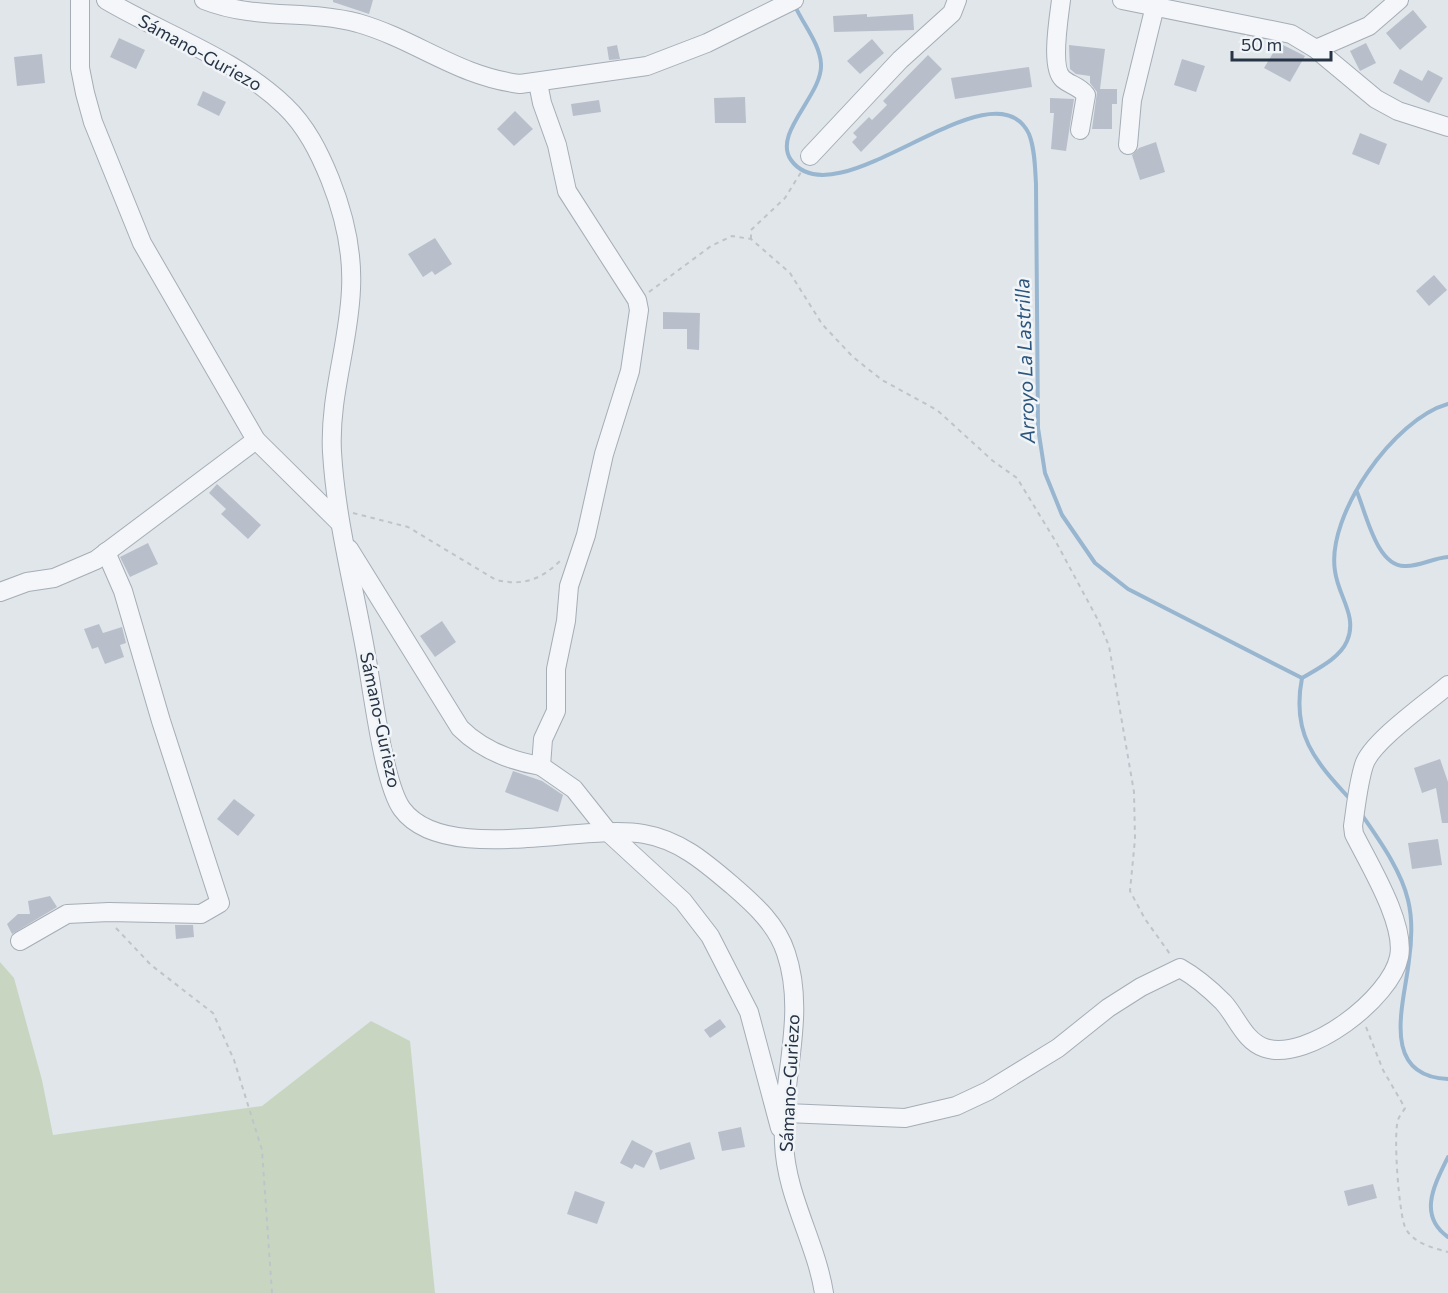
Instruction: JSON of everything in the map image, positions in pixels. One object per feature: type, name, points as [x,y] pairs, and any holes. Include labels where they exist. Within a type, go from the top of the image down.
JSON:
[{"type":"street","points":[[80,0],[80,68],[93,122],[142,243],[256,440],[339,517]]},
{"type":"street","name":"Sámano-Guriezo","points":[[106,0],[240,71],[264,87],[288,108],[306,130],[322,159],[338,199],[350,252],[351,290],[332,422],[339,517],[388,771],[402,810],[433,834],[458,838],[641,833],[666,839],[685,849],[744,896],[777,930],[787,955],[792,980],[795,1022],[784,1145],[794,1198],[824,1293]]},
{"type":"street","points":[[204,0],[260,15],[326,17],[357,23],[398,38],[464,72],[499,82],[538,83],[647,66],[707,43],[775,7],[794,0]]},
{"type":"street","points":[[810,156],[900,60],[952,13],[957,0]]},
{"type":"street","points":[[1060,0],[1056,68],[1063,80],[1077,85],[1086,95],[1080,130]]},
{"type":"street","points":[[1122,0],[1155,6],[1211,8],[1291,34],[1316,49],[1376,99],[1398,111],[1448,127]]},
{"type":"street","points":[[1316,49],[1369,26],[1399,0]]},
{"type":"street","points":[[1128,145],[1132,100],[1155,6]]},
{"type":"street","points":[[538,83],[542,103],[557,145],[567,191],[638,300],[639,309],[630,370],[604,454],[586,535],[569,586],[566,621],[556,669],[556,711],[543,739],[541,766]]},
{"type":"street","points":[[0,592],[75,571],[106,552],[256,440]]},
{"type":"street","points":[[344,542],[460,728],[473,740],[497,753],[541,766],[574,789],[609,833],[683,901],[710,936],[749,1012],[784,1145]]},
{"type":"street","points":[[20,941],[67,914],[109,912],[201,914],[220,903],[123,591],[106,552]]},
{"type":"street","points":[[786,1113],[905,1118],[956,1106],[988,1092],[1058,1048],[1108,1008],[1141,987],[1180,968],[1193,975],[1224,1003],[1238,1025],[1266,1049],[1303,1048],[1329,1036],[1358,1011],[1390,976],[1399,957],[1398,936],[1393,919],[1353,826],[1364,765],[1371,751],[1448,685]]},
{"type":"path","points":[[751,239],[751,230],[785,198],[798,177]]},
{"type":"path","points":[[638,300],[711,246],[732,236],[751,239],[790,273],[822,324],[853,357],[882,380],[937,410],[993,461],[1017,478],[1098,620],[1109,646],[1134,792],[1135,828],[1131,891],[1145,919],[1180,968]]},
{"type":"path","points":[[339,517],[367,516],[408,527],[496,580],[511,583],[534,580],[547,574],[562,559]]},
{"type":"path","points":[[109,912],[118,933],[151,965],[213,1013],[234,1060],[262,1150],[272,1293]]},
{"type":"path","points":[[1358,1011],[1383,1070],[1405,1108],[1397,1122],[1397,1158],[1399,1197],[1405,1228],[1420,1244],[1448,1252]]},
{"type":"green space","points":[[0,962],[14,978],[42,1080],[53,1135],[262,1106],[371,1021],[410,1041],[435,1293],[0,1293]]},
{"type":"building","points":[[333,0],[373,0],[369,14],[333,2]]},
{"type":"building","points":[[1413,10],[1427,27],[1400,50],[1386,33]]},
{"type":"building","points":[[867,14],[867,17],[913,14],[914,30],[834,32],[833,16]]},
{"type":"building","points":[[119,38],[145,50],[136,69],[110,57]]},
{"type":"building","points":[[872,39],[884,53],[860,74],[847,61]]},
{"type":"building","points":[[1279,43],[1305,56],[1290,82],[1264,68]]},
{"type":"building","points":[[1366,43],[1376,63],[1360,71],[1350,51]]},
{"type":"building","points":[[617,45],[620,59],[609,60],[607,47]]},
{"type":"building","points":[[1069,45],[1105,49],[1100,89],[1117,89],[1117,104],[1112,104],[1112,129],[1092,129],[1097,92],[1090,83],[1090,76],[1076,74],[1070,69]]},
{"type":"building","points":[[42,54],[45,83],[17,86],[14,57]]},
{"type":"building","points":[[928,55],[942,69],[861,152],[852,142],[857,137],[853,133],[869,117],[872,120],[887,105],[883,101]]},
{"type":"building","points":[[1182,59],[1205,66],[1196,92],[1174,85]]},
{"type":"building","points":[[1029,67],[1032,87],[955,99],[951,78]]},
{"type":"building","points":[[1400,69],[1422,81],[1428,70],[1443,78],[1429,103],[1393,83]]},
{"type":"building","points":[[203,91],[226,102],[219,116],[197,105]]},
{"type":"building","points":[[745,97],[746,123],[715,123],[714,98]]},
{"type":"building","points":[[1050,98],[1074,99],[1066,151],[1051,149],[1054,113],[1050,113]]},
{"type":"building","points":[[599,100],[601,112],[573,116],[571,104]]},
{"type":"building","points":[[515,111],[533,129],[514,146],[497,129]]},
{"type":"building","points":[[1360,133],[1387,144],[1379,165],[1352,154]]},
{"type":"building","points":[[1156,142],[1165,172],[1140,180],[1132,155],[1139,148]]},
{"type":"building","points":[[435,238],[452,264],[435,275],[432,271],[423,277],[408,254]]},
{"type":"building","points":[[1434,275],[1447,290],[1429,306],[1416,291]]},
{"type":"building","points":[[663,312],[700,313],[699,350],[687,349],[687,329],[663,329]]},
{"type":"building","points":[[217,484],[261,525],[248,539],[221,514],[226,509],[209,493]]},
{"type":"building","points":[[148,543],[158,564],[130,577],[120,557]]},
{"type":"building","points":[[442,621],[456,642],[435,657],[420,636]]},
{"type":"building","points":[[99,624],[103,633],[122,627],[126,643],[120,645],[124,657],[105,664],[98,647],[92,649],[84,629]]},
{"type":"building","points":[[1440,759],[1448,782],[1448,823],[1442,823],[1436,788],[1422,793],[1414,768]]},
{"type":"building","points":[[513,771],[542,781],[563,795],[558,812],[505,792]]},
{"type":"building","points":[[234,799],[255,815],[238,836],[217,819]]},
{"type":"building","points":[[1438,839],[1442,865],[1412,869],[1408,843]]},
{"type":"building","points":[[50,896],[57,907],[12,934],[7,924],[18,914],[30,914],[28,901]]},
{"type":"building","points":[[175,925],[193,925],[194,937],[176,939]]},
{"type":"building","points":[[720,1019],[726,1027],[710,1038],[704,1030]]},
{"type":"building","points":[[741,1127],[745,1147],[722,1151],[718,1132]]},
{"type":"building","points":[[632,1140],[653,1151],[644,1168],[635,1164],[632,1169],[620,1163]]},
{"type":"building","points":[[690,1142],[695,1159],[660,1170],[655,1153]]},
{"type":"building","points":[[1373,1184],[1377,1198],[1348,1206],[1344,1191]]},
{"type":"building","points":[[575,1191],[605,1202],[597,1224],[567,1214]]},
{"type":"waterway","name":"Arroyo La Lastrilla","points":[[795,6],[814,42],[821,64],[820,76],[793,126],[788,138],[787,149],[791,160],[813,174],[843,172],[877,160],[950,126],[983,115],[1010,116],[1029,134],[1034,152],[1036,184],[1038,428],[1045,473],[1062,515],[1095,563],[1128,589],[1302,678]]},
{"type":"waterway","points":[[1302,678],[1339,653],[1350,632],[1349,614],[1335,571],[1335,548],[1341,523],[1353,498],[1368,472],[1406,429],[1427,413],[1448,404]]},
{"type":"waterway","points":[[1357,492],[1374,538],[1387,558],[1396,564],[1406,566],[1448,557]]},
{"type":"waterway","name":"Arroyo La Lastrilla","points":[[1302,678],[1299,698],[1303,731],[1317,759],[1350,799]]},
{"type":"waterway","name":"Arroyo La Lastrilla","points":[[1362,815],[1395,867],[1410,907],[1411,945],[1401,1015],[1404,1051],[1412,1065],[1426,1075],[1448,1079]]},
{"type":"waterway","name":"Arroyo La Lastrilla","points":[[1448,1157],[1434,1188],[1431,1209],[1433,1219],[1448,1237]]}]
